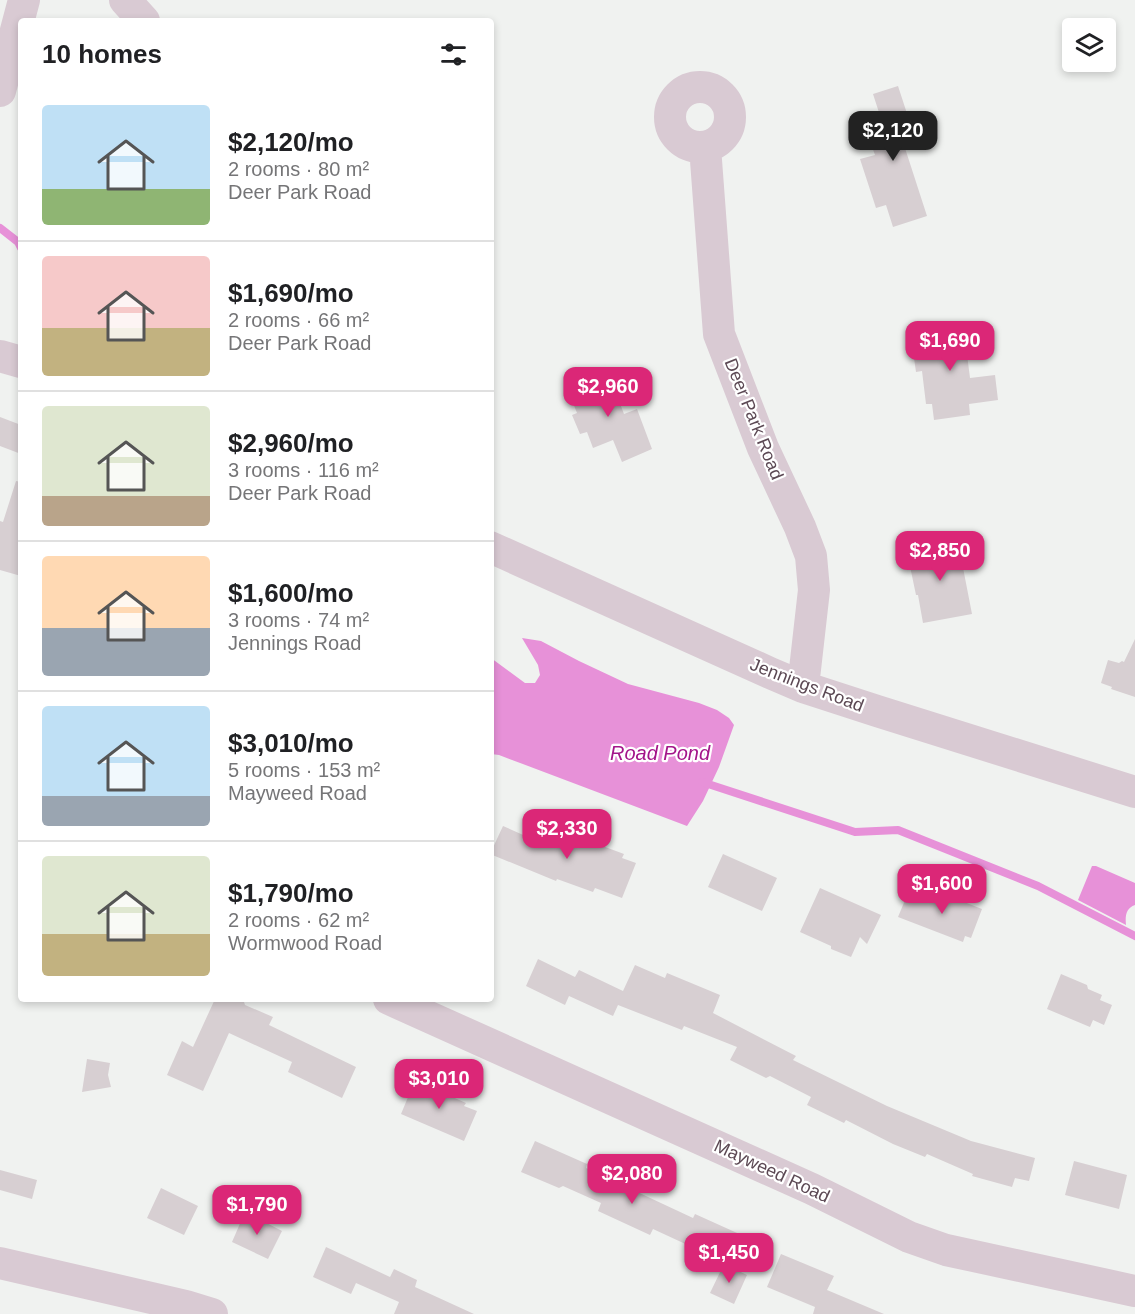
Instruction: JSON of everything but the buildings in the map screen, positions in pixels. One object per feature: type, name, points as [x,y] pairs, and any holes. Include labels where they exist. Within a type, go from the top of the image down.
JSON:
[{"type":"street","points":[[19,18],[24,0]]},
{"type":"street","points":[[125,0],[141,18]]},
{"type":"street","points":[[0,91],[18,23]]},
{"type":"street","name":"Deer Park Road","points":[[705,147],[719,334],[763,448],[811,556],[814,590],[803,687]]},
{"type":"street","points":[[0,356],[18,361]]},
{"type":"street","name":"Jennings Road","points":[[494,549],[803,687],[1135,792]]},
{"type":"street","name":"Mayweed Road","points":[[395,1002],[812,1189],[909,1237],[946,1250],[1135,1292]]},
{"type":"street","points":[[0,1263],[212,1314]]},
{"type":"water","name":"Road Pond","points":[[522,638],[541,641],[628,684],[699,703],[729,718],[734,725],[719,767],[703,801],[687,826],[494,754],[494,660],[525,683],[535,683],[540,675],[538,665]]},
{"type":"water","points":[[1092,866],[1135,883],[1135,905],[1127,913],[1126,925],[1078,900]]},
{"type":"waterway","points":[[0,228],[18,242]]},
{"type":"waterway","points":[[702,782],[855,832],[898,830],[1038,886],[1135,936]]}]
